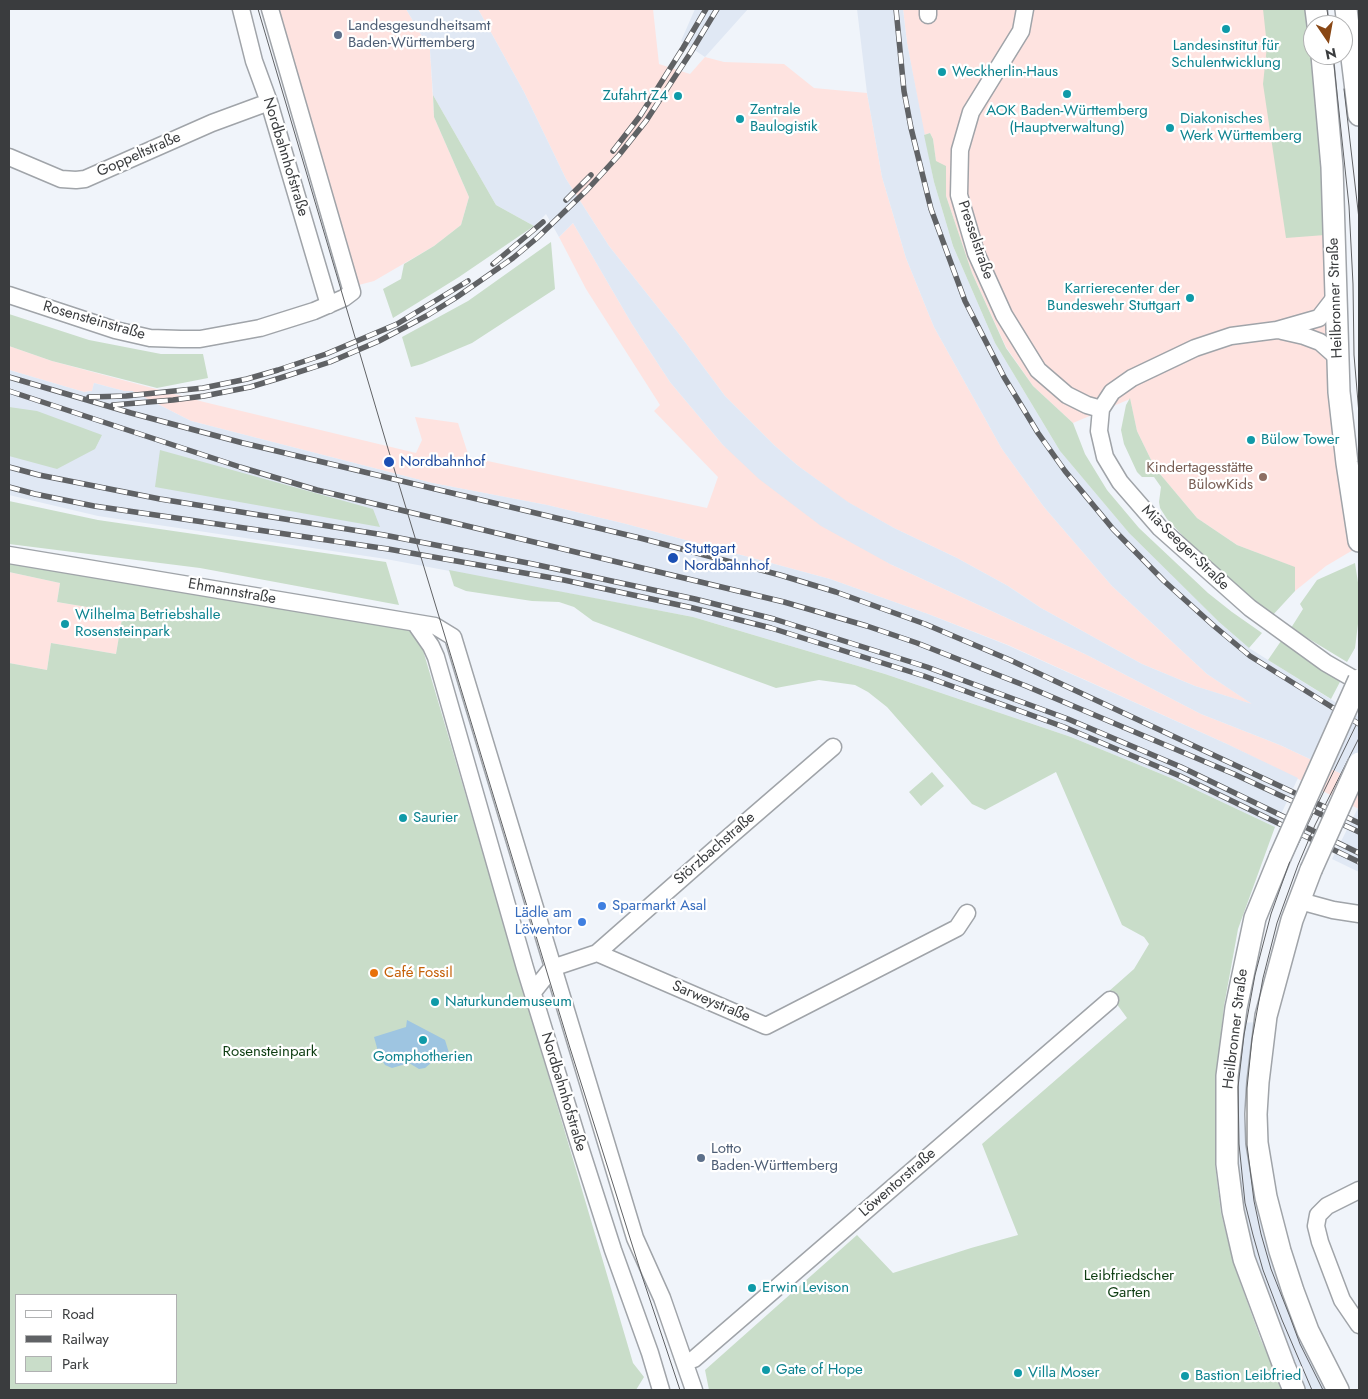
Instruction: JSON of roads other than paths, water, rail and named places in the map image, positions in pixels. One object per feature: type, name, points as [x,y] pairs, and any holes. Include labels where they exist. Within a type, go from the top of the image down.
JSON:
[{"type":"main road","points":[[1346,9],[1359,115]]},
{"type":"main road","name":"Heilbronner Straße","points":[[1323,65],[1332,167],[1339,392],[1343,436],[1359,541]]},
{"type":"main road","name":"Heilbronner Straße","points":[[1294,1390],[1244,1259],[1233,1212],[1227,1164],[1227,1076],[1236,1008],[1254,918],[1359,681]]},
{"type":"main road","name":"Heilbronner Straße","points":[[1338,1390],[1308,1331],[1280,1251],[1266,1197],[1257,1143],[1256,1114],[1266,1016],[1292,920],[1311,870],[1359,763]]},
{"type":"street","name":"Nordbahnhofstraße","points":[[241,9],[254,61],[269,102],[329,305]]},
{"type":"street","name":"Nordbahnhofstraße","points":[[270,9],[352,292]]},
{"type":"street","name":"Presselstraße","points":[[1025,9],[1021,31],[971,112],[960,150],[959,195],[976,253],[996,298],[1004,315],[1038,370],[1067,395],[1087,405],[1101,409]]},
{"type":"street","name":"Goppeltstraße","points":[[9,156],[61,179],[76,180],[85,178],[212,123],[269,102]]},
{"type":"street","name":"Rosensteinstraße","points":[[9,295],[115,330],[150,338],[181,340],[260,328],[329,305],[352,292]]},
{"type":"street","points":[[1101,409],[1112,392],[1132,378],[1163,362],[1194,348],[1231,336],[1278,330],[1319,318],[1336,296]]},
{"type":"street","points":[[1278,330],[1320,342],[1338,358]]},
{"type":"street","name":"Mia-Seeger-Straße","points":[[1101,409],[1099,431],[1105,457],[1120,482],[1160,528],[1250,608],[1326,663],[1359,681]]},
{"type":"street","name":"Ehmannstraße","points":[[9,555],[435,626],[453,637]]},
{"type":"street","name":"Nordbahnhofstraße","points":[[415,624],[436,656],[533,992],[612,1250],[650,1353],[660,1390]]},
{"type":"street","name":"Nordbahnhofstraße","points":[[453,637],[635,1238],[662,1298],[694,1390]]},
{"type":"street","name":"Störzbachstraße","points":[[597,953],[722,842],[834,747]]},
{"type":"street","points":[[1300,901],[1333,910],[1359,914]]},
{"type":"street","name":"Sarweystraße","points":[[597,953],[766,1026],[957,928],[968,913]]},
{"type":"street","points":[[533,992],[552,968],[597,953]]},
{"type":"street","name":"Löwentorstraße","points":[[685,1362],[694,1359],[1112,999]]},
{"type":"street","points":[[1359,1190],[1327,1206],[1318,1215],[1316,1226],[1320,1242],[1342,1300],[1359,1325]]},
{"type":"water","points":[[407,1020],[445,1040],[450,1056],[443,1058],[443,1063],[432,1062],[425,1068],[419,1069],[409,1063],[392,1068],[385,1065],[379,1055],[374,1037],[406,1027]]},
{"type":"tram line","points":[[258,9],[386,442],[570,1048],[680,1390]]},
{"type":"tram line","points":[[1327,9],[1328,15]]},
{"type":"tram line","points":[[1334,65],[1349,206],[1354,355],[1359,414]]},
{"type":"tram line","points":[[1344,89],[1359,219]]},
{"type":"tram line","points":[[1312,1390],[1263,1270],[1245,1203],[1239,1144],[1238,1087],[1244,1035],[1255,975],[1271,914],[1290,861],[1359,719]]},
{"type":"tram line","points":[[1323,1390],[1300,1344],[1271,1269],[1261,1234],[1254,1201],[1247,1145],[1247,1088],[1252,1039],[1263,978],[1277,923],[1315,825],[1359,738]]},
{"type":"railway","points":[[613,151],[640,116],[706,9]]},
{"type":"railway","points":[[113,405],[204,396],[250,387],[280,378],[330,362],[379,341],[457,297],[513,258],[537,238],[587,190],[619,155],[646,121],[717,9]]},
{"type":"railway","points":[[896,9],[904,91],[931,209],[965,301],[1004,377],[1038,433],[1065,471],[1113,529],[1164,581],[1250,656],[1359,724]]},
{"type":"railway","points":[[566,200],[591,175]]},
{"type":"railway","points":[[493,264],[543,222]]},
{"type":"railway","points":[[89,397],[126,396],[203,388],[247,379],[278,370],[326,354],[397,324],[468,281]]},
{"type":"railway","points":[[9,377],[131,413],[243,443],[640,538],[780,575],[836,592],[925,624],[1010,660],[1359,823]]},
{"type":"railway","points":[[9,391],[240,467],[317,490],[784,602],[867,626],[917,643],[1026,686],[1234,774],[1359,832]]},
{"type":"railway","points":[[9,467],[39,475],[160,499],[384,535],[533,564],[695,599],[774,619],[927,667],[1068,719],[1181,767],[1359,853]]},
{"type":"railway","points":[[9,487],[94,506],[388,549],[564,580],[693,608],[771,628],[924,676],[1064,727],[1180,776],[1359,862]]},
{"type":"place","name":"Landesinstitut für Schulentwicklung","points":[[1226,29]]},
{"type":"place","name":"Landesgesundheitsamt Baden-Württemberg","points":[[338,35]]},
{"type":"place","name":"Weckherlin-Haus","points":[[942,72]]},
{"type":"place","name":"AOK Baden-Württemberg (Hauptverwaltung)","points":[[1067,94]]},
{"type":"place","name":"Zufahrt Z4","points":[[678,96]]},
{"type":"place","name":"Zentrale Baulogistik","points":[[740,119]]},
{"type":"place","name":"Diakonisches Werk Württemberg","points":[[1170,128]]},
{"type":"place","name":"Karrierecenter der Bundeswehr Stuttgart","points":[[1190,298]]},
{"type":"place","name":"Bülow Tower","points":[[1251,440]]},
{"type":"place","name":"Nordbahnhof","points":[[389,462]]},
{"type":"place","name":"Kindertagesstätte BülowKids","points":[[1263,477]]},
{"type":"place","name":"Stuttgart Nordbahnhof","points":[[673,558]]},
{"type":"place","name":"Wilhelma Betriebshalle Rosensteinpark","points":[[65,624]]},
{"type":"place","name":"Saurier","points":[[403,818]]},
{"type":"place","name":"Sparmarkt Asal","points":[[602,906]]},
{"type":"place","name":"Lädle am Löwentor","points":[[582,922]]},
{"type":"place","name":"Café Fossil","points":[[374,973]]},
{"type":"place","name":"Naturkundemuseum","points":[[435,1002]]},
{"type":"place","name":"Gomphotherien","points":[[423,1040]]},
{"type":"place","name":"Lotto Baden-Württemberg","points":[[701,1158]]},
{"type":"place","name":"Erwin Levison","points":[[752,1288]]},
{"type":"place","name":"Gate of Hope","points":[[766,1370]]},
{"type":"place","name":"Villa Moser","points":[[1018,1373]]},
{"type":"place","name":"Bastion Leibfried","points":[[1185,1376]]},
{"type":"park label","name":"Rosensteinpark","points":[[270,1052]]},
{"type":"park label","name":"Leibfriedscher Garten","points":[[1129,1284]]}]
